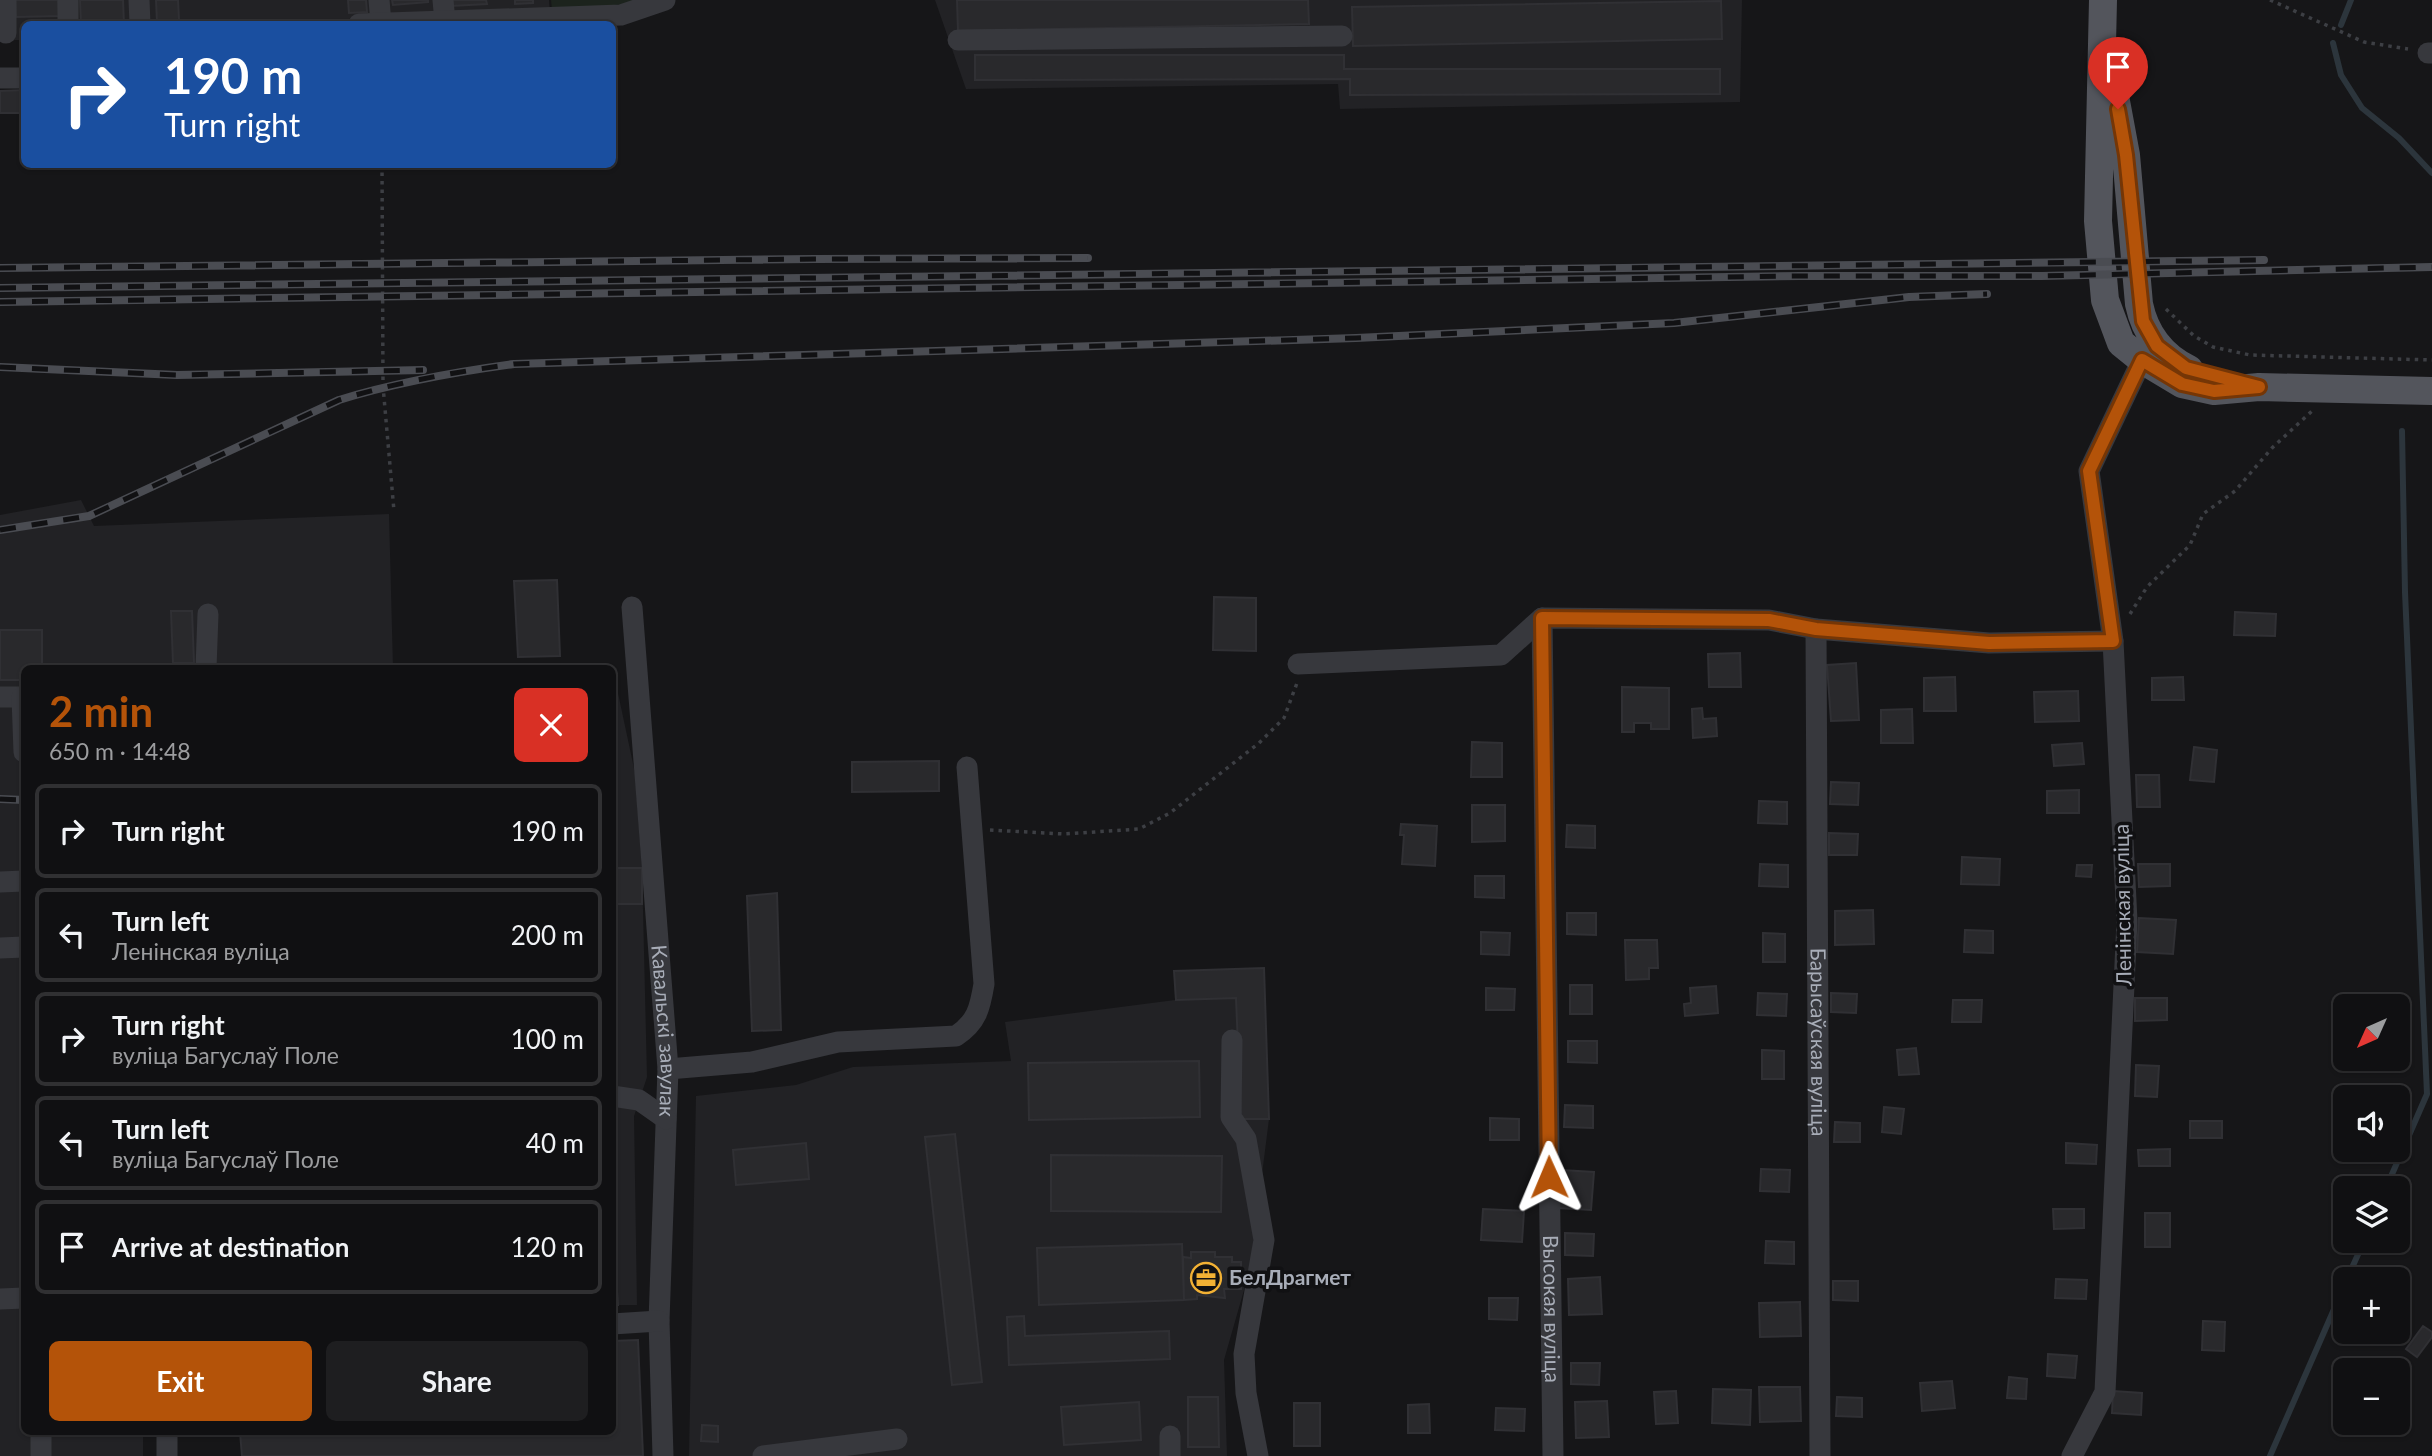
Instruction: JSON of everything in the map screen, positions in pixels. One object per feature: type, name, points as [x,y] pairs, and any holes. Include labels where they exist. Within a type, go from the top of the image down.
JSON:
[{"type":"main road","points":[[2103,0],[2098,221],[2105,300],[2121,343],[2142,360],[2182,384],[2214,391],[2259,387],[2432,391]]},
{"type":"main road","points":[[2102,34],[2126,155],[2143,321],[2157,346],[2186,368],[2259,387]]},
{"type":"street","points":[[6,0],[10,33]]},
{"type":"street","points":[[68,0],[68,21]]},
{"type":"street","points":[[139,0],[140,21]]},
{"type":"street","points":[[379,0],[381,21]]},
{"type":"street","points":[[443,0],[445,21]]},
{"type":"street","points":[[450,21],[503,10],[621,15],[665,0]]},
{"type":"street","points":[[958,40],[1342,37]]},
{"type":"street","points":[[0,78],[21,78]]},
{"type":"street","name":"Ленінская вуліца","points":[[2072,1456],[2105,1392],[2127,921],[2113,641],[2089,471],[2142,360]]},
{"type":"street","name":"Кавальскі завулак","points":[[632,607],[668,1069],[659,1321],[663,1456]]},
{"type":"street","points":[[206,665],[208,614]]},
{"type":"street","points":[[1301,664],[1501,655],[1542,618],[1769,620],[1816,629],[1989,643],[2113,641]]},
{"type":"street","name":"Высокая вуліца","points":[[1542,618],[1553,1456]]},
{"type":"street","name":"Барысаўская вуліца","points":[[1816,629],[1821,1456]]},
{"type":"street","points":[[0,697],[21,697]]},
{"type":"street","points":[[668,1069],[752,1062],[838,1042],[956,1036],[969,1027],[980,1007],[984,984],[967,767]]},
{"type":"street","points":[[0,882],[21,881]]},
{"type":"street","points":[[0,948],[21,947]]},
{"type":"street","points":[[1232,1040],[1231,1117],[1246,1139],[1264,1240],[1244,1354],[1245,1393],[1258,1456]]},
{"type":"street","points":[[616,1097],[639,1100],[667,1119]]},
{"type":"street","points":[[0,1299],[21,1298]]},
{"type":"street","points":[[616,1324],[659,1321]]},
{"type":"street","points":[[41,1435],[41,1456]]},
{"type":"street","points":[[167,1435],[167,1456]]},
{"type":"street","points":[[763,1456],[897,1439]]},
{"type":"path","points":[[2270,0],[2364,42],[2430,53]]},
{"type":"path","points":[[382,168],[383,386],[394,511]]},
{"type":"path","points":[[2164,307],[2194,336],[2213,347],[2250,355],[2432,360]]},
{"type":"path","points":[[2113,641],[2147,587],[2190,545],[2203,514],[2235,491],[2272,448],[2337,389]]},
{"type":"path","points":[[970,829],[1064,834],[1139,829],[1170,813],[1259,743],[1284,719],[1301,664]]},
{"type":"shaded area","points":[[0,0],[549,0],[551,21],[21,21],[21,40],[0,40]]},
{"type":"shaded area","points":[[551,0],[651,0],[552,10]]},
{"type":"shaded area","points":[[935,0],[1742,0],[1740,102],[1340,109],[1338,84],[966,89]]},
{"type":"shaded area","points":[[81,500],[94,526],[389,514],[393,665],[21,665],[21,1435],[143,1435],[143,1456],[0,1456],[0,515]]},
{"type":"shaded area","points":[[616,684],[635,773],[642,868],[647,1077],[634,1116],[637,1305],[616,1305]]},
{"type":"shaded area","points":[[1264,968],[1269,1119],[1250,1269],[1224,1360],[1227,1456],[689,1456],[696,1096],[796,1085],[853,1067],[1011,1061],[1005,1022],[1175,1000],[1174,971]]},
{"type":"building","points":[[15,0],[58,0],[59,16],[16,17]]},
{"type":"building","points":[[80,0],[123,0],[124,21],[81,21]]},
{"type":"building","points":[[156,0],[178,0],[179,20],[157,21]]},
{"type":"building","points":[[348,0],[366,0],[367,12],[349,13]]},
{"type":"building","points":[[392,0],[428,0],[428,2],[393,5]]},
{"type":"building","points":[[451,0],[486,0],[487,4],[451,6]]},
{"type":"building","points":[[515,0],[533,0],[533,3],[515,4]]},
{"type":"building","points":[[957,0],[1308,0],[1309,24],[958,31]]},
{"type":"building","points":[[1721,1],[1722,39],[1353,46],[1352,7]]},
{"type":"building","points":[[975,55],[1344,55],[1344,69],[1720,69],[1720,94],[1350,95],[1350,79],[975,80]]},
{"type":"building","points":[[21,90],[21,113],[0,113],[0,91]]},
{"type":"building","points":[[557,580],[560,656],[518,657],[514,581]]},
{"type":"building","points":[[1214,597],[1256,598],[1256,651],[1213,650]]},
{"type":"building","points":[[171,611],[192,611],[194,663],[173,663]]},
{"type":"building","points":[[2235,612],[2276,614],[2275,636],[2234,635]]},
{"type":"building","points":[[0,630],[42,630],[42,665],[21,665],[21,680],[0,680]]},
{"type":"building","points":[[1740,653],[1741,687],[1709,687],[1708,654]]},
{"type":"building","points":[[1856,663],[1859,720],[1831,721],[1827,665]]},
{"type":"building","points":[[1955,677],[1956,711],[1924,711],[1924,678]]},
{"type":"building","points":[[2183,677],[2184,700],[2152,700],[2152,678]]},
{"type":"building","points":[[1622,687],[1669,688],[1669,729],[1651,729],[1651,723],[1634,723],[1634,732],[1622,732]]},
{"type":"building","points":[[2078,691],[2079,721],[2035,722],[2034,692]]},
{"type":"building","points":[[1702,708],[1703,719],[1716,718],[1717,736],[1693,738],[1692,709]]},
{"type":"building","points":[[1912,709],[1913,743],[1881,743],[1881,710]]},
{"type":"building","points":[[1472,742],[1502,743],[1502,777],[1471,777]]},
{"type":"building","points":[[2082,743],[2084,764],[2054,766],[2052,745]]},
{"type":"building","points":[[2194,747],[2217,750],[2214,782],[2190,780]]},
{"type":"building","points":[[939,761],[939,791],[852,792],[852,762]]},
{"type":"building","points":[[2136,775],[2159,775],[2160,807],[2137,807]]},
{"type":"building","points":[[1831,782],[1859,783],[1858,805],[1830,804]]},
{"type":"building","points":[[2079,790],[2079,813],[2047,813],[2047,791]]},
{"type":"building","points":[[1759,801],[1787,802],[1787,824],[1758,823]]},
{"type":"building","points":[[1472,805],[1505,805],[1505,841],[1472,842]]},
{"type":"building","points":[[1401,824],[1437,826],[1435,866],[1402,864],[1404,835],[1400,835]]},
{"type":"building","points":[[1567,825],[1595,826],[1595,848],[1566,847]]},
{"type":"building","points":[[1829,833],[1858,834],[1857,855],[1829,855]]},
{"type":"building","points":[[1962,857],[2000,859],[1999,885],[1961,884]]},
{"type":"building","points":[[1760,864],[1788,865],[1788,887],[1759,886]]},
{"type":"building","points":[[2138,864],[2170,864],[2170,886],[2139,887]]},
{"type":"building","points":[[2077,865],[2092,865],[2091,877],[2076,876]]},
{"type":"building","points":[[616,868],[642,868],[642,904],[616,904]]},
{"type":"building","points":[[1475,876],[1504,876],[1504,898],[1475,897]]},
{"type":"building","points":[[777,893],[781,1030],[752,1031],[747,896]]},
{"type":"building","points":[[1873,910],[1874,944],[1835,945],[1835,911]]},
{"type":"building","points":[[1567,913],[1596,913],[1596,935],[1567,934]]},
{"type":"building","points":[[2139,918],[2176,920],[2173,954],[2137,952]]},
{"type":"building","points":[[1965,930],[1993,931],[1993,953],[1964,952]]},
{"type":"building","points":[[1481,932],[1510,933],[1509,955],[1481,954]]},
{"type":"building","points":[[1763,933],[1785,934],[1785,962],[1763,962]]},
{"type":"building","points":[[1625,940],[1657,940],[1658,968],[1649,968],[1649,979],[1626,980]]},
{"type":"building","points":[[1264,968],[1269,1119],[1241,1119],[1236,998],[1176,1000],[1174,971]]},
{"type":"building","points":[[1570,985],[1592,985],[1592,1014],[1570,1014]]},
{"type":"building","points":[[1716,986],[1718,1013],[1685,1016],[1684,1004],[1691,1003],[1690,988]]},
{"type":"building","points":[[1486,988],[1515,989],[1514,1010],[1486,1010]]},
{"type":"building","points":[[1758,993],[1787,994],[1786,1016],[1757,1015]]},
{"type":"building","points":[[1831,993],[1857,994],[1856,1013],[1831,1012]]},
{"type":"building","points":[[2135,998],[2167,998],[2167,1020],[2135,1021]]},
{"type":"building","points":[[1953,1000],[1982,1000],[1981,1022],[1952,1022]]},
{"type":"building","points":[[1568,1041],[1597,1041],[1597,1063],[1568,1062]]},
{"type":"building","points":[[1916,1048],[1919,1074],[1899,1075],[1897,1050]]},
{"type":"building","points":[[1762,1050],[1784,1051],[1784,1079],[1762,1079]]},
{"type":"building","points":[[1199,1061],[1200,1117],[1029,1120],[1028,1063]]},
{"type":"building","points":[[2136,1065],[2159,1066],[2157,1097],[2135,1096]]},
{"type":"building","points":[[1565,1105],[1593,1106],[1593,1128],[1564,1127]]},
{"type":"building","points":[[1884,1107],[1904,1109],[1901,1134],[1882,1132]]},
{"type":"building","points":[[1490,1118],[1519,1119],[1519,1140],[1490,1140]]},
{"type":"building","points":[[2190,1121],[2222,1121],[2222,1138],[2190,1138]]},
{"type":"building","points":[[1835,1122],[1860,1123],[1860,1142],[1834,1142]]},
{"type":"building","points":[[955,1134],[982,1382],[952,1385],[925,1137]]},
{"type":"building","points":[[806,1143],[809,1179],[736,1185],[733,1150]]},
{"type":"building","points":[[2066,1143],[2097,1145],[2096,1164],[2066,1163]]},
{"type":"building","points":[[2170,1149],[2170,1166],[2139,1166],[2138,1150]]},
{"type":"building","points":[[1051,1155],[1222,1156],[1221,1212],[1051,1211]]},
{"type":"building","points":[[1761,1169],[1790,1170],[1789,1192],[1760,1191]]},
{"type":"building","points":[[1561,1170],[1594,1172],[1591,1210],[1558,1208]]},
{"type":"building","points":[[1483,1209],[1524,1211],[1522,1242],[1481,1240]]},
{"type":"building","points":[[2053,1209],[2084,1209],[2084,1228],[2054,1229]]},
{"type":"building","points":[[2145,1213],[2170,1213],[2170,1247],[2145,1247]]},
{"type":"building","points":[[1565,1233],[1594,1234],[1593,1256],[1565,1255]]},
{"type":"building","points":[[1766,1241],[1794,1242],[1794,1264],[1765,1263]]},
{"type":"building","points":[[1182,1244],[1184,1300],[1039,1305],[1037,1248]]},
{"type":"building","points":[[1191,1252],[1215,1252],[1215,1257],[1232,1257],[1232,1262],[1241,1262],[1241,1289],[1224,1289],[1225,1298],[1197,1295],[1197,1299],[1184,1300],[1183,1257],[1191,1258]]},
{"type":"building","points":[[1600,1277],[1602,1314],[1569,1315],[1568,1279]]},
{"type":"building","points":[[2056,1279],[2087,1280],[2086,1299],[2055,1298]]},
{"type":"building","points":[[1833,1281],[1858,1281],[1858,1301],[1833,1300]]},
{"type":"building","points":[[1489,1298],[1518,1298],[1517,1320],[1489,1319]]},
{"type":"building","points":[[1800,1302],[1801,1336],[1760,1337],[1759,1303]]},
{"type":"building","points":[[1024,1316],[1025,1336],[1169,1331],[1170,1359],[1009,1365],[1007,1317]]},
{"type":"building","points":[[2203,1321],[2225,1322],[2224,1351],[2202,1350]]},
{"type":"building","points":[[2423,1326],[2432,1332],[2432,1337],[2417,1357],[2406,1349]]},
{"type":"building","points":[[638,1340],[643,1456],[242,1456],[240,1435],[616,1435],[616,1341]]},
{"type":"building","points":[[2048,1354],[2077,1356],[2075,1378],[2047,1376]]},
{"type":"building","points":[[1571,1363],[1600,1363],[1599,1385],[1571,1384]]},
{"type":"building","points":[[2009,1377],[2027,1379],[2026,1399],[2007,1398]]},
{"type":"building","points":[[1952,1381],[1955,1408],[1922,1411],[1920,1383]]},
{"type":"building","points":[[1759,1387],[1800,1387],[1801,1421],[1760,1422]]},
{"type":"building","points":[[1713,1389],[1751,1390],[1750,1425],[1712,1423]]},
{"type":"building","points":[[1676,1391],[1678,1423],[1656,1424],[1654,1392]]},
{"type":"building","points":[[2113,1391],[2142,1393],[2141,1415],[2112,1413]]},
{"type":"building","points":[[1188,1397],[1218,1397],[1219,1447],[1188,1447]]},
{"type":"building","points":[[1837,1397],[1862,1398],[1862,1417],[1836,1416]]},
{"type":"building","points":[[1607,1401],[1609,1437],[1576,1438],[1575,1402]]},
{"type":"building","points":[[1139,1402],[1141,1440],[1064,1445],[1061,1407]]},
{"type":"building","points":[[1294,1403],[1320,1403],[1320,1446],[1294,1446]]},
{"type":"building","points":[[1429,1404],[1430,1433],[1408,1433],[1408,1405]]},
{"type":"building","points":[[1496,1408],[1525,1409],[1524,1431],[1495,1430]]},
{"type":"building","points":[[702,1425],[718,1426],[718,1442],[701,1441]]},
{"type":"waterway","points":[[2341,25],[2351,0]]},
{"type":"waterway","points":[[2333,43],[2341,75],[2362,108],[2399,138],[2432,173]]},
{"type":"waterway","points":[[2391,1176],[2427,1094],[2405,592],[2402,431]]},
{"type":"waterway","points":[[2352,1267],[2359,1253]]},
{"type":"waterway","points":[[2270,1456],[2333,1312]]},
{"type":"railway","points":[[0,268],[1088,258]]},
{"type":"railway","points":[[0,288],[2264,260]]},
{"type":"railway","points":[[0,302],[1800,276],[2042,276],[2432,267]]},
{"type":"railway","points":[[0,530],[89,516],[339,400],[426,378],[514,364],[1356,338],[1674,323],[1909,297],[1987,294]]},
{"type":"railway","points":[[0,367],[177,375],[423,370]]},
{"type":"railway","points":[[0,799],[21,800]]},
{"type":"place","name":"БелДрагмет","points":[[1206,1278]]},
{"type":"route","points":[[1549,1177],[1542,618],[1769,620],[1816,629],[1989,643],[2113,641],[2089,471],[2142,360],[2182,384],[2214,391],[2259,387],[2186,368],[2157,346],[2143,321],[2139,304],[2126,155],[2118,109]]}]
